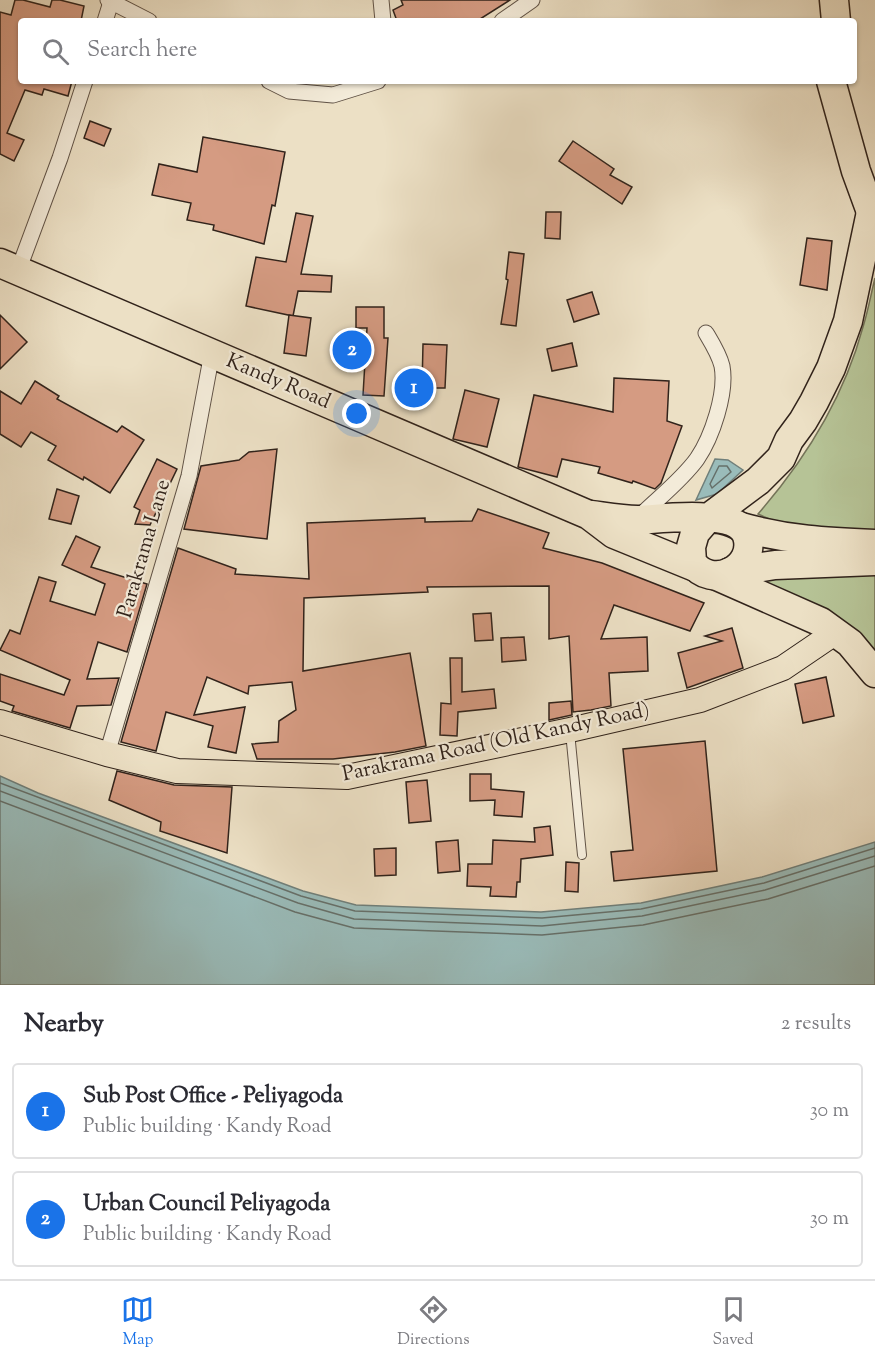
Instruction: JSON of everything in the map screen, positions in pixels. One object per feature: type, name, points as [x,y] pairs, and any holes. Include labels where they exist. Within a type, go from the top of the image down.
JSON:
[{"type":"highway","points":[[818,0],[819,18]]},
{"type":"highway","points":[[834,0],[836,18]]},
{"type":"highway","points":[[832,84],[845,136],[873,218],[848,321],[831,368],[814,402],[780,458],[758,481],[707,519],[692,541],[691,557],[714,572],[775,565],[875,561]]},
{"type":"highway","points":[[849,84],[875,178]]},
{"type":"highway","name":"Kandy Road","points":[[9,267],[589,515],[614,534],[714,572],[821,622],[850,643],[875,673]]},
{"type":"highway","name":"Kandy Road","points":[[589,515],[636,520],[687,516],[707,519]]},
{"type":"highway","points":[[707,519],[730,521],[741,527],[774,536],[875,543]]},
{"type":"highway","points":[[714,572],[742,565],[748,556],[748,539],[741,527]]},
{"type":"main road","name":"Parakrama Road (Old Kandy Road)","points":[[0,722],[107,754],[177,771],[347,777],[700,700],[783,668],[836,632]]},
{"type":"street","points":[[381,0],[383,18]]},
{"type":"street","points":[[506,18],[532,0]]},
{"type":"street","points":[[106,18],[110,1],[143,18]]},
{"type":"street","points":[[9,267],[60,158],[85,84]]},
{"type":"street","points":[[274,84],[289,91],[333,95],[368,84]]},
{"type":"street","points":[[636,520],[697,459],[715,422],[723,377],[717,351],[706,333]]},
{"type":"street","name":"Parakrama Lane","points":[[107,754],[189,476],[213,353]]},
{"type":"lane","points":[[570,730],[582,855]]},
{"type":"green space","points":[[875,278],[875,535],[774,521],[758,514],[792,472],[834,403],[855,353]]},
{"type":"green space","points":[[875,575],[875,654],[747,579]]},
{"type":"water","points":[[715,459],[728,460],[743,470],[717,494],[696,500]]},
{"type":"water","points":[[0,776],[38,793],[303,891],[356,905],[541,912],[641,903],[762,877],[875,842],[875,985],[0,985]]},
{"type":"building","points":[[15,0],[50,7],[52,0],[84,6],[82,18],[18,18],[18,84],[71,84],[68,96],[44,89],[42,95],[25,90],[7,133],[24,140],[14,161],[0,154],[0,12],[11,15]]},
{"type":"building","points":[[401,0],[510,0],[482,18],[396,18],[393,10],[403,5]]},
{"type":"building","points":[[90,121],[111,129],[104,146],[84,138]]},
{"type":"building","points":[[203,137],[285,152],[275,206],[272,205],[264,244],[213,230],[214,225],[187,220],[191,203],[152,195],[159,164],[197,172]]},
{"type":"building","points":[[573,141],[614,169],[610,175],[632,187],[622,204],[559,161]]},
{"type":"building","points":[[546,212],[561,212],[560,239],[545,238]]},
{"type":"building","points":[[296,213],[313,216],[301,274],[332,276],[331,292],[298,291],[293,316],[246,306],[256,257],[286,262]]},
{"type":"building","points":[[807,238],[832,241],[827,290],[800,285]]},
{"type":"building","points":[[509,252],[524,254],[516,326],[501,324],[508,280],[506,279]]},
{"type":"building","points":[[592,292],[599,314],[574,322],[567,300]]},
{"type":"building","points":[[356,307],[384,307],[384,338],[388,338],[384,396],[363,395],[367,328],[356,328]]},
{"type":"building","points":[[0,315],[27,342],[0,369]]},
{"type":"building","points":[[289,315],[311,318],[306,356],[284,353]]},
{"type":"building","points":[[572,343],[577,366],[552,371],[547,349]]},
{"type":"building","points":[[423,344],[447,345],[445,388],[422,388]]},
{"type":"building","points":[[614,378],[669,381],[667,421],[682,426],[661,483],[655,489],[598,473],[600,467],[562,459],[557,477],[518,467],[534,395],[613,412]]},
{"type":"building","points":[[35,381],[59,396],[57,399],[117,432],[122,426],[144,440],[110,493],[84,477],[83,480],[48,460],[56,446],[31,432],[21,447],[0,434],[0,391],[21,404]]},
{"type":"building","points":[[465,390],[499,399],[487,447],[453,439]]},
{"type":"building","points":[[277,449],[267,539],[184,529],[201,466],[239,460],[249,452]]},
{"type":"building","points":[[157,459],[177,469],[150,525],[135,524],[140,510],[134,507]]},
{"type":"building","points":[[57,489],[79,496],[71,524],[49,519]]},
{"type":"building","points":[[478,509],[549,533],[543,548],[602,563],[704,603],[690,631],[614,605],[601,639],[647,637],[648,671],[609,673],[611,706],[573,712],[569,636],[549,639],[549,586],[427,587],[428,592],[304,598],[303,671],[410,653],[426,746],[333,759],[257,759],[252,744],[278,742],[279,721],[296,710],[292,682],[249,686],[248,694],[207,677],[194,715],[245,707],[236,753],[208,747],[213,726],[166,712],[156,751],[121,742],[178,548],[236,569],[235,574],[309,579],[307,523],[425,518],[425,522],[472,521]]},
{"type":"building","points":[[76,536],[100,547],[91,567],[147,584],[127,652],[98,642],[87,679],[119,678],[111,705],[77,706],[70,728],[12,711],[14,706],[0,701],[0,674],[64,695],[70,680],[0,650],[10,630],[20,634],[39,577],[56,582],[50,601],[95,615],[105,584],[62,565]]},
{"type":"building","points":[[491,613],[493,640],[475,641],[473,614]]},
{"type":"building","points":[[732,628],[743,668],[687,688],[678,653],[722,641],[705,636]]},
{"type":"building","points":[[524,637],[526,660],[502,662],[501,638]]},
{"type":"building","points":[[450,658],[462,658],[462,692],[494,689],[496,708],[458,712],[457,736],[440,735],[441,703],[451,704]]},
{"type":"building","points":[[826,677],[834,716],[803,723],[795,684]]},
{"type":"building","points":[[571,701],[572,715],[549,720],[549,703]]},
{"type":"building","points":[[705,741],[717,871],[614,881],[611,852],[633,850],[623,749]]},
{"type":"building","points":[[117,771],[174,785],[232,787],[227,853],[160,831],[161,822],[109,800]]},
{"type":"building","points":[[470,774],[491,774],[491,789],[524,792],[522,817],[494,815],[495,800],[470,801]]},
{"type":"building","points":[[427,780],[431,821],[409,823],[406,782]]},
{"type":"building","points":[[550,826],[553,855],[521,859],[520,882],[517,882],[516,897],[490,896],[491,887],[467,886],[468,864],[492,864],[493,840],[535,842],[534,828]]},
{"type":"building","points":[[458,840],[460,871],[438,873],[436,842]]},
{"type":"building","points":[[396,848],[396,875],[375,876],[374,849]]},
{"type":"building","points":[[566,862],[579,863],[578,892],[565,891]]},
{"type":"place","name":"Urban Council Peliyagoda","points":[[352,350]]},
{"type":"place","name":"Sub Post Office - Peliyagoda","points":[[414,388]]}]
